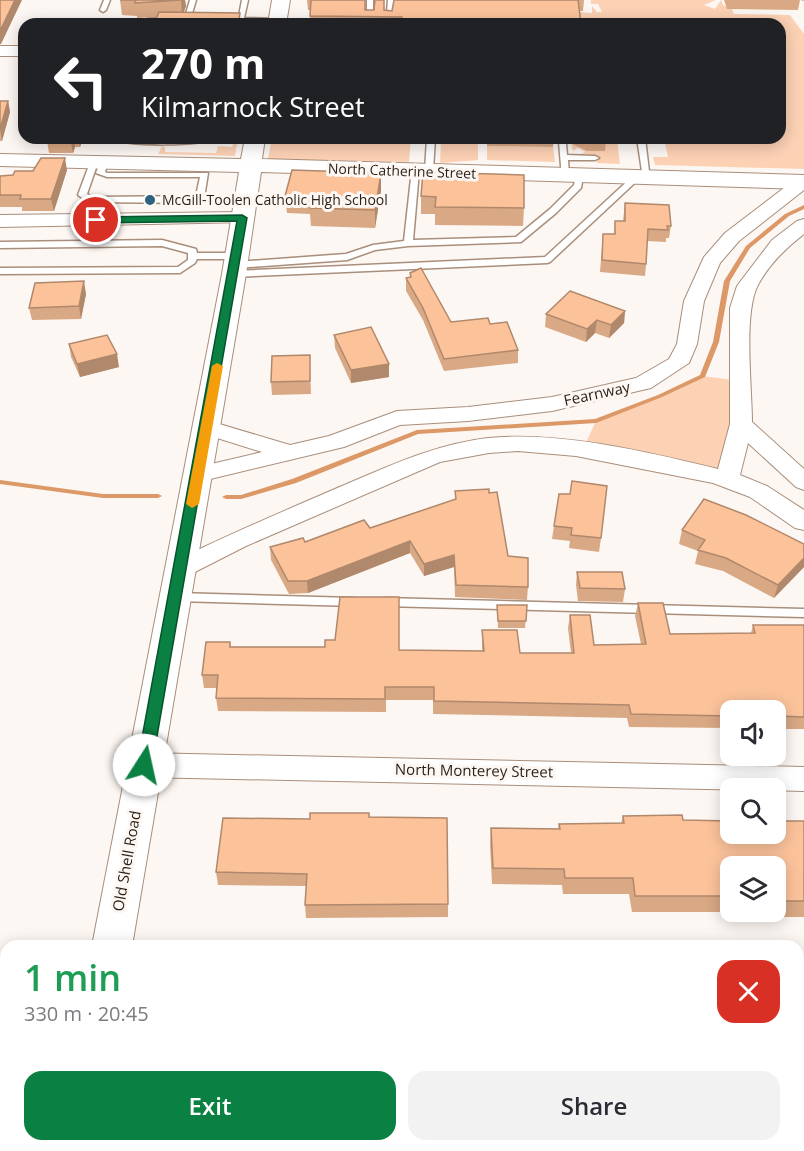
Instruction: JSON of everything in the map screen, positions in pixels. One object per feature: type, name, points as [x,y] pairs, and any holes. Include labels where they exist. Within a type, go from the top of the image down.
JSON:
[{"type":"street","points":[[278,18],[281,0]]},
{"type":"street","points":[[0,51],[18,51]]},
{"type":"street","name":"North Catherine Street","points":[[0,160],[143,163],[212,170],[253,152],[422,171],[569,170],[642,178],[804,182]]},
{"type":"street","name":"Old Shell Road","points":[[113,940],[198,474],[253,152]]},
{"type":"street","name":"Fearnway","points":[[198,474],[336,442],[397,418],[468,414],[552,404],[622,390],[662,374],[678,363],[687,344],[694,301],[711,261],[732,237],[804,182]]},
{"type":"street","points":[[0,221],[242,218]]},
{"type":"street","points":[[727,479],[741,424],[740,308],[747,286],[761,265],[779,244],[804,225]]},
{"type":"street","points":[[741,424],[804,482]]},
{"type":"street","name":"Fearnway","points":[[206,427],[287,452]]},
{"type":"street","points":[[178,583],[237,540],[456,449],[544,444],[583,449],[727,479],[771,499],[804,522]]},
{"type":"street","points":[[188,530],[237,540]]},
{"type":"street","name":"North Monterey Street","points":[[144,765],[804,780]]},
{"type":"lane","points":[[103,10],[107,0]]},
{"type":"lane","points":[[188,18],[193,0]]},
{"type":"lane","points":[[240,18],[245,0]]},
{"type":"lane","points":[[370,0],[370,18]]},
{"type":"lane","points":[[390,18],[391,0]]},
{"type":"lane","points":[[143,163],[151,144]]},
{"type":"lane","points":[[408,243],[429,144]]},
{"type":"lane","points":[[235,265],[347,257],[373,248],[408,243],[518,240],[553,211],[578,186],[569,170],[562,144]]},
{"type":"lane","points":[[192,256],[235,265],[547,260],[642,178],[641,144]]},
{"type":"lane","points":[[569,170],[596,158]]},
{"type":"lane","points":[[99,162],[100,173],[107,175],[212,170],[200,198],[194,200],[92,200],[82,195],[99,162]]},
{"type":"lane","points":[[0,245],[162,243],[193,251],[192,261],[180,270],[0,271]]},
{"type":"lane","points":[[178,583],[804,613]]},
{"type":"shaded area","points":[[591,0],[716,0],[704,5],[715,9],[721,0],[723,5],[732,9],[734,14],[790,15],[804,34],[804,169],[655,165],[653,157],[668,157],[665,144],[786,144],[786,18],[568,18],[579,12],[592,13],[592,6],[597,12],[602,12],[598,4],[591,4]]},
{"type":"shaded area","points":[[233,144],[237,144],[235,156],[158,154],[162,146],[165,147],[165,152],[216,153],[218,146],[232,147]]},
{"type":"shaded area","points":[[271,144],[410,144],[409,162],[268,158]]},
{"type":"shaded area","points":[[441,144],[478,144],[478,160],[440,163]]},
{"type":"shaded area","points":[[571,144],[579,144],[580,148],[586,150],[594,144],[618,144],[620,164],[597,163],[596,155],[581,154],[585,152],[578,148],[573,151]]},
{"type":"shaded area","points":[[487,146],[553,147],[555,162],[487,160]]},
{"type":"shaded area","points":[[703,376],[740,381],[727,479],[583,449],[596,421],[660,397]]},
{"type":"building","points":[[0,0],[15,0],[0,31]]},
{"type":"building","points":[[136,0],[181,0],[135,3]]},
{"type":"building","points":[[311,0],[365,0],[365,10],[374,10],[375,0],[384,0],[384,10],[392,11],[394,0],[578,0],[580,18],[402,18],[310,16]]},
{"type":"building","points":[[159,12],[240,13],[239,18],[156,18]]},
{"type":"building","points":[[0,101],[8,101],[0,129]]},
{"type":"building","points":[[41,158],[65,158],[51,199],[20,199],[21,195],[0,195],[0,176],[13,175],[15,171],[33,171]]},
{"type":"building","points":[[292,170],[381,173],[375,210],[310,208],[312,197],[285,196]]},
{"type":"building","points":[[423,172],[524,175],[524,208],[435,207],[436,197],[421,196]]},
{"type":"building","points":[[625,203],[669,205],[671,226],[667,226],[668,230],[648,229],[646,264],[602,260],[603,234],[615,234],[615,221],[625,221]]},
{"type":"building","points":[[421,268],[451,322],[488,318],[490,324],[507,322],[518,350],[444,359],[423,308],[406,278],[411,277],[410,273]]},
{"type":"building","points":[[84,281],[79,306],[29,308],[35,283]]},
{"type":"building","points":[[570,291],[625,311],[611,325],[597,320],[587,329],[546,314]]},
{"type":"building","points":[[371,327],[389,364],[351,370],[334,335]]},
{"type":"building","points":[[107,335],[117,354],[77,364],[69,344]]},
{"type":"building","points":[[310,355],[310,381],[271,382],[272,356]]},
{"type":"building","points":[[572,481],[607,486],[601,538],[571,535],[572,528],[554,526],[559,494],[570,494]]},
{"type":"building","points":[[489,489],[489,493],[497,492],[508,556],[528,558],[528,587],[456,585],[454,555],[424,564],[410,541],[307,581],[288,581],[270,547],[303,538],[305,542],[364,520],[370,528],[456,499],[455,491]]},
{"type":"building","points":[[704,499],[746,515],[804,544],[804,558],[778,585],[726,558],[698,550],[705,540],[682,530]]},
{"type":"building","points":[[577,572],[622,572],[625,589],[580,588]]},
{"type":"building","points":[[340,597],[399,597],[399,650],[484,651],[482,630],[517,630],[520,653],[574,653],[570,615],[590,615],[594,645],[646,644],[638,603],[663,603],[670,634],[755,633],[753,625],[804,625],[804,717],[786,716],[786,700],[720,700],[720,716],[631,714],[629,705],[434,701],[434,687],[385,687],[385,699],[216,698],[218,675],[202,675],[206,642],[230,642],[230,647],[325,647],[325,640],[335,640]]},
{"type":"building","points":[[497,605],[527,605],[526,621],[498,621]]},
{"type":"building","points":[[310,813],[369,813],[369,817],[447,818],[448,904],[305,905],[307,874],[216,872],[223,818],[310,819]]},
{"type":"building","points":[[682,815],[683,820],[720,821],[720,844],[786,844],[786,821],[804,821],[804,901],[786,901],[786,856],[720,856],[720,896],[635,896],[633,878],[565,878],[564,869],[493,868],[491,828],[560,829],[559,824],[624,823],[623,816]]},
{"type":"waterway","points":[[226,497],[241,497],[294,481],[417,432],[596,421],[703,376],[716,342],[727,281],[748,247],[787,215],[804,207]]},
{"type":"waterway","points":[[0,482],[103,496],[158,496]]},
{"type":"slow traffic","points":[[192,504],[217,366]]},
{"type":"place","name":"McGill-Toolen Catholic High School","points":[[150,200]]},
{"type":"route","points":[[96,220],[242,218],[234,274],[144,765]]}]
